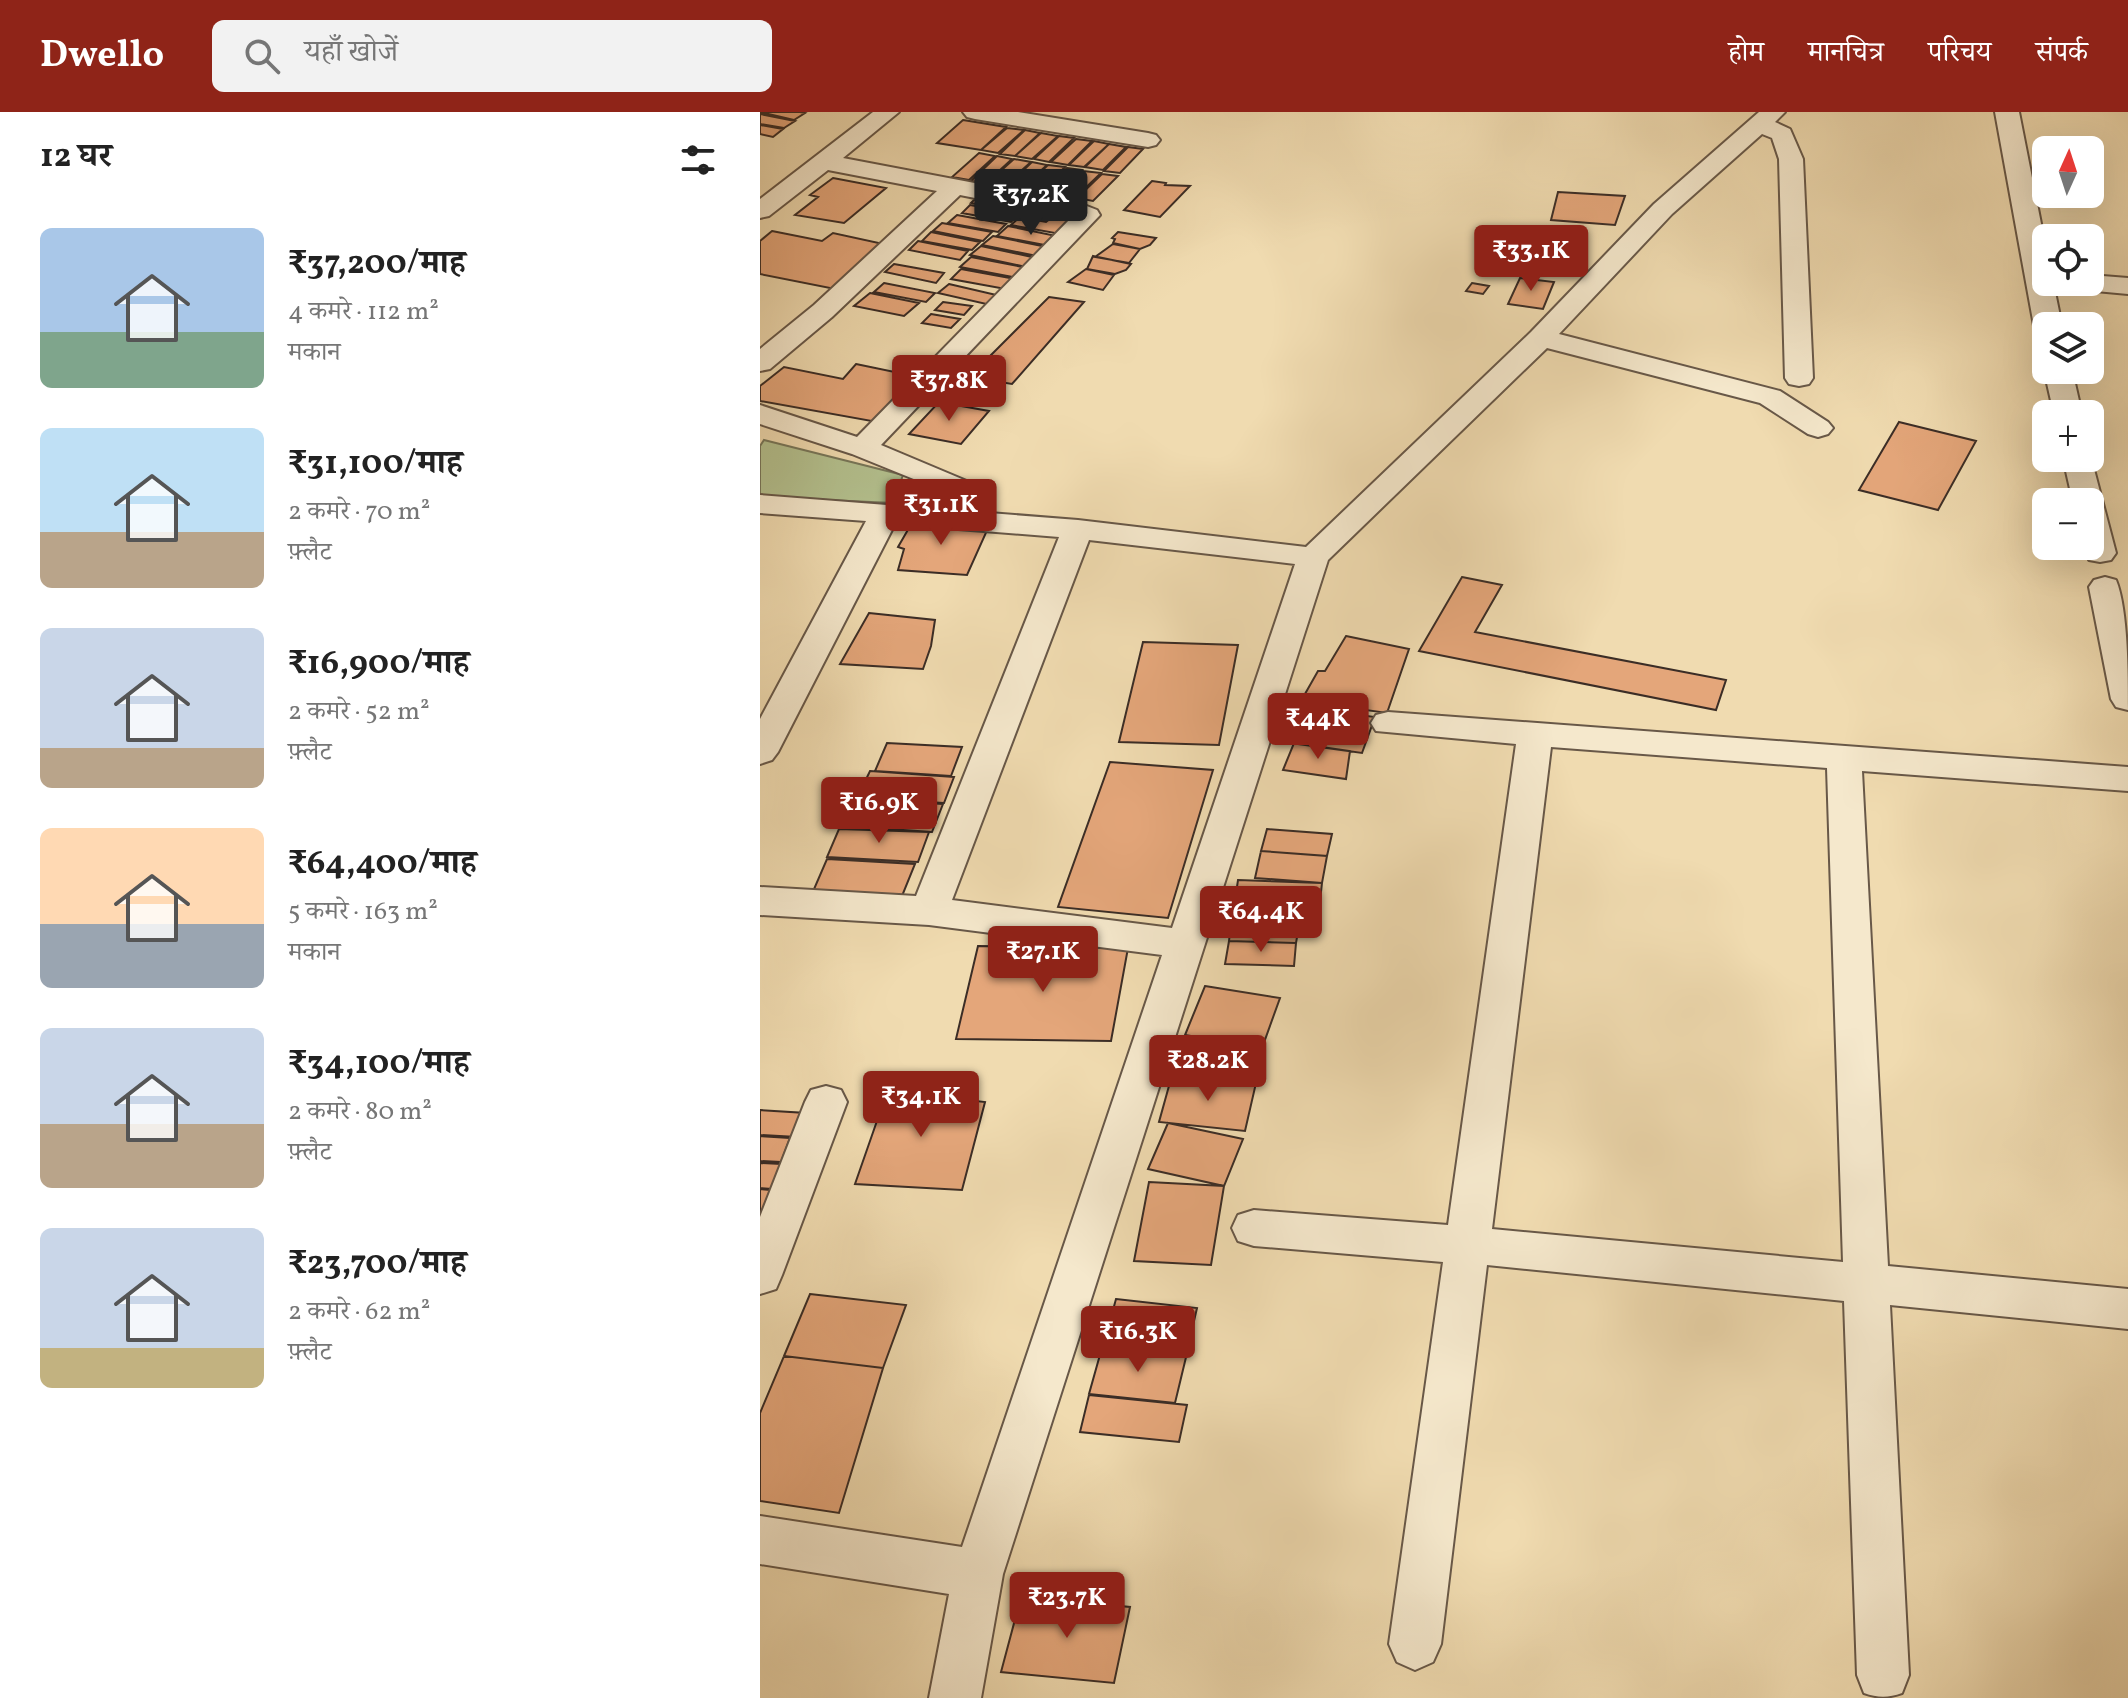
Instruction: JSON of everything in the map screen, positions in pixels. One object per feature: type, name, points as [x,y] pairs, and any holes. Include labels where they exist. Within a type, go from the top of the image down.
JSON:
[{"type":"street","points":[[760,211],[887,112]]},
{"type":"street","points":[[975,112],[1148,140]]},
{"type":"street","points":[[2007,112],[2032,236]]},
{"type":"street","points":[[955,1698],[978,1574],[1313,557],[1541,338],[1663,209],[1767,118],[1782,134],[1791,159],[1799,378]]},
{"type":"street","points":[[825,162],[1079,210],[1088,215],[862,448]]},
{"type":"street","points":[[760,363],[823,311],[955,187]]},
{"type":"street","points":[[2104,284],[2128,286]]},
{"type":"street","points":[[1541,338],[1770,397],[1818,428]]},
{"type":"street","points":[[760,414],[862,448],[958,488]]},
{"type":"street","points":[[760,504],[1078,529],[1313,557]]},
{"type":"street","points":[[760,752],[884,516]]},
{"type":"street","points":[[929,911],[1078,529]]},
{"type":"street","points":[[2105,587],[2128,699]]},
{"type":"street","points":[[1388,723],[1844,760],[2128,779]]},
{"type":"street","points":[[1415,1644],[1535,735]]},
{"type":"street","points":[[1844,760],[1883,1675]]},
{"type":"street","points":[[760,901],[929,911],[1186,944]]},
{"type":"street","points":[[760,1275],[826,1102]]},
{"type":"street","points":[[1254,1228],[1469,1245],[2128,1309]]},
{"type":"street","points":[[760,1540],[978,1574]]},
{"type":"green space","points":[[764,440],[903,475],[893,503],[760,497],[760,446]]},
{"type":"building","points":[[760,112],[800,112],[805,113],[794,120]]},
{"type":"building","points":[[760,114],[795,121],[784,128],[760,124]]},
{"type":"building","points":[[963,120],[1006,127],[981,150],[937,143]]},
{"type":"building","points":[[760,125],[783,129],[773,137],[760,134]]},
{"type":"building","points":[[1007,128],[1024,130],[998,153],[981,150]]},
{"type":"building","points":[[1025,130],[1040,133],[1015,156],[1000,154]]},
{"type":"building","points":[[1041,133],[1058,136],[1032,159],[1015,156]]},
{"type":"building","points":[[1059,136],[1074,138],[1049,162],[1034,159]]},
{"type":"building","points":[[1076,139],[1092,141],[1068,165],[1051,162]]},
{"type":"building","points":[[1094,141],[1109,144],[1084,167],[1069,165]]},
{"type":"building","points":[[1109,144],[1126,147],[1103,170],[1085,167]]},
{"type":"building","points":[[1128,147],[1143,149],[1120,173],[1104,171]]},
{"type":"building","points":[[979,153],[995,156],[969,180],[952,177]]},
{"type":"building","points":[[997,156],[1012,159],[986,183],[971,181]]},
{"type":"building","points":[[1014,159],[1031,162],[1004,186],[987,183]]},
{"type":"building","points":[[1032,162],[1047,165],[1021,189],[1006,187]]},
{"type":"building","points":[[1048,165],[1065,167],[1040,192],[1022,189]]},
{"type":"building","points":[[1067,168],[1082,170],[1057,195],[1041,192]]},
{"type":"building","points":[[1083,171],[1101,173],[1075,198],[1058,195]]},
{"type":"building","points":[[1102,174],[1118,176],[1093,201],[1077,198]]},
{"type":"building","points":[[833,178],[886,188],[844,223],[795,215],[818,197],[810,195]]},
{"type":"building","points":[[1152,181],[1190,186],[1160,217],[1124,210]]},
{"type":"building","points":[[1558,192],[1625,196],[1615,225],[1551,220]]},
{"type":"building","points":[[979,195],[1052,209],[1043,217],[971,203]]},
{"type":"building","points":[[970,205],[1019,214],[1011,222],[962,213]]},
{"type":"building","points":[[1056,214],[1078,218],[1066,235],[1011,225],[1020,217],[1046,222]]},
{"type":"building","points":[[957,215],[1006,224],[998,232],[948,223]]},
{"type":"building","points":[[942,223],[992,232],[983,241],[933,231]]},
{"type":"building","points":[[1008,226],[1066,238],[1055,247],[997,236]]},
{"type":"building","points":[[772,231],[822,241],[833,233],[888,245],[835,289],[760,274],[760,241]]},
{"type":"building","points":[[931,232],[980,242],[972,250],[922,241]]},
{"type":"building","points":[[1118,232],[1156,238],[1140,249],[1113,243],[1115,239],[1112,238]]},
{"type":"building","points":[[993,236],[1052,248],[1042,257],[982,245]]},
{"type":"building","points":[[918,241],[968,251],[960,260],[909,250]]},
{"type":"building","points":[[1113,244],[1140,249],[1129,263],[1095,257]]},
{"type":"building","points":[[981,246],[1041,259],[1031,268],[970,255]]},
{"type":"building","points":[[1093,256],[1131,264],[1126,270],[1115,274],[1087,269]]},
{"type":"building","points":[[971,257],[1033,269],[1023,279],[960,267]]},
{"type":"building","points":[[894,264],[944,273],[936,283],[885,272]]},
{"type":"building","points":[[961,269],[1021,280],[1011,290],[951,279]]},
{"type":"building","points":[[1086,269],[1114,275],[1103,290],[1068,282]]},
{"type":"building","points":[[1520,278],[1554,282],[1543,309],[1508,304]]},
{"type":"building","points":[[884,283],[935,293],[926,302],[874,292]]},
{"type":"building","points":[[1472,283],[1489,286],[1483,294],[1466,291]]},
{"type":"building","points":[[949,284],[1005,297],[995,306],[938,293]]},
{"type":"building","points":[[870,293],[919,303],[904,316],[854,306]]},
{"type":"building","points":[[1049,297],[1084,302],[1012,384],[969,377]]},
{"type":"building","points":[[943,302],[972,306],[964,315],[935,310]]},
{"type":"building","points":[[931,314],[960,319],[951,328],[922,323]]},
{"type":"building","points":[[856,364],[919,377],[877,422],[760,401],[760,386],[784,367],[843,379]]},
{"type":"building","points":[[939,402],[989,411],[961,444],[909,434]]},
{"type":"building","points":[[1899,422],[1976,441],[1938,510],[1859,490]]},
{"type":"building","points":[[913,521],[989,526],[967,575],[898,570],[904,549],[898,547]]},
{"type":"building","points":[[1462,577],[1502,585],[1475,632],[1726,680],[1716,710],[1419,651]]},
{"type":"building","points":[[869,613],[935,620],[923,669],[840,664]]},
{"type":"building","points":[[1346,636],[1409,649],[1387,713],[1301,701],[1318,671],[1325,671]]},
{"type":"building","points":[[1143,642],[1238,645],[1219,745],[1119,742]]},
{"type":"building","points":[[1297,707],[1375,717],[1362,753],[1283,742]]},
{"type":"building","points":[[887,743],[962,747],[951,776],[875,771]]},
{"type":"building","points":[[1294,743],[1350,751],[1346,779],[1283,770]]},
{"type":"building","points":[[1110,762],[1213,770],[1168,918],[1058,907]]},
{"type":"building","points":[[870,771],[954,777],[944,803],[857,798]]},
{"type":"building","points":[[856,799],[943,804],[932,832],[845,826]]},
{"type":"building","points":[[839,829],[929,832],[918,862],[827,857]]},
{"type":"building","points":[[1267,829],[1332,834],[1327,856],[1261,851]]},
{"type":"building","points":[[1261,851],[1327,856],[1322,883],[1255,878]]},
{"type":"building","points":[[827,859],[915,864],[900,901],[811,896]]},
{"type":"building","points":[[1238,880],[1322,883],[1319,910],[1234,907]]},
{"type":"building","points":[[1234,907],[1301,909],[1299,926],[1231,924]]},
{"type":"building","points":[[1231,924],[1299,926],[1296,943],[1229,941]]},
{"type":"building","points":[[1229,941],[1296,943],[1294,966],[1225,964]]},
{"type":"building","points":[[978,946],[1128,948],[1111,1041],[956,1039]]},
{"type":"building","points":[[1205,986],[1280,998],[1262,1048],[1185,1035]]},
{"type":"building","points":[[1185,1035],[1262,1048],[1253,1075],[1175,1061]]},
{"type":"building","points":[[893,1075],[922,1076],[916,1094],[985,1102],[962,1190],[855,1184]]},
{"type":"building","points":[[1172,1075],[1256,1083],[1245,1131],[1159,1122]]},
{"type":"building","points":[[760,1110],[806,1113],[797,1137],[760,1135]]},
{"type":"building","points":[[1168,1123],[1243,1139],[1224,1186],[1148,1169]]},
{"type":"building","points":[[760,1136],[790,1138],[781,1162],[760,1161]]},
{"type":"building","points":[[760,1163],[782,1164],[772,1189],[760,1188]]},
{"type":"building","points":[[1149,1182],[1224,1186],[1211,1265],[1134,1261]]},
{"type":"building","points":[[760,1189],[771,1190],[761,1216],[760,1216]]},
{"type":"building","points":[[810,1294],[906,1305],[883,1368],[784,1356]]},
{"type":"building","points":[[1116,1299],[1197,1308],[1187,1351],[1104,1343]]},
{"type":"building","points":[[1103,1344],[1187,1353],[1175,1403],[1089,1394]]},
{"type":"building","points":[[784,1356],[883,1368],[839,1513],[760,1501],[760,1413]]},
{"type":"building","points":[[1089,1395],[1187,1405],[1179,1442],[1080,1432]]},
{"type":"building","points":[[1021,1597],[1130,1607],[1114,1683],[1001,1672]]}]
